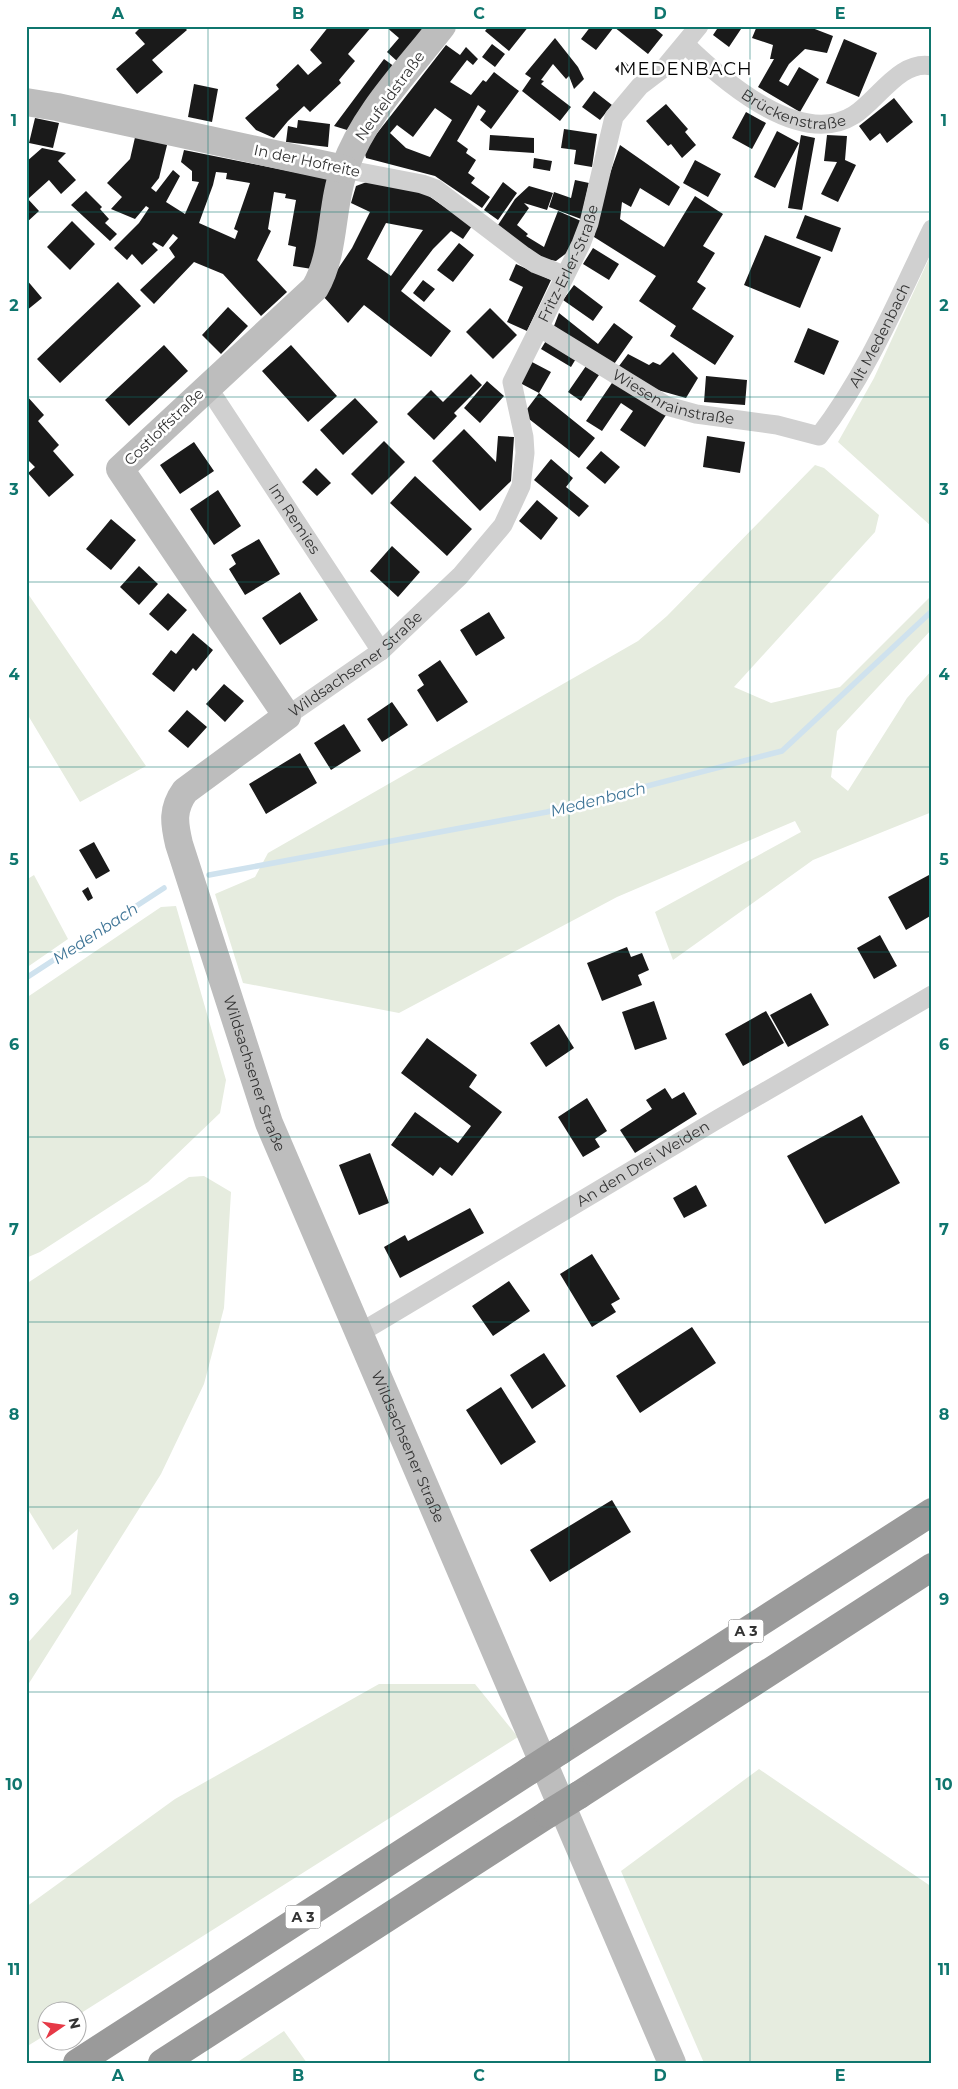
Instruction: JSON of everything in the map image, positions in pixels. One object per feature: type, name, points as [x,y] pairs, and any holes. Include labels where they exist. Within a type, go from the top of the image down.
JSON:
[{"type":"highway","name":"A 3","points":[[77,2063],[932,1512]]},
{"type":"highway","points":[[162,2063],[932,1567]]},
{"type":"main road","name":"Neufeldstraße","points":[[344,169],[354,145],[368,120],[442,26]]},
{"type":"main road","name":"In der Hofreite","points":[[26,102],[344,169]]},
{"type":"main road","name":"Costloffstraße","points":[[286,716],[120,470],[207,386],[315,288],[324,269],[344,169]]},
{"type":"main road","name":"Wildsachsener Straße","points":[[286,716],[185,791],[176,803],[174,824],[210,944],[268,1123],[672,2063]]},
{"type":"street","name":"Fritz-Erler-Straße","points":[[503,525],[516,499],[524,461],[524,436],[512,382],[540,328],[564,275],[575,259],[589,223],[614,117],[640,86],[665,67],[699,26]]},
{"type":"street","name":"Brückenstraße","points":[[685,44],[708,66],[748,96],[782,114],[808,124],[831,124],[843,120],[854,114],[906,70],[917,65],[932,66]]},
{"type":"street","name":"In der Hofreite","points":[[344,169],[422,184],[436,189],[524,256],[536,264],[564,275]]},
{"type":"street","name":"Alt Medenbach","points":[[819,436],[834,417],[870,356],[932,229]]},
{"type":"street","name":"Wiesenrainstraße","points":[[540,328],[667,406],[696,414],[777,425],[819,436]]},
{"type":"street","name":"Im Remies","points":[[207,386],[381,651]]},
{"type":"street","name":"Wildsachsener Straße","points":[[286,716],[381,651],[460,576],[503,525]]},
{"type":"street","name":"An den Drei Weiden","points":[[358,1334],[718,1119],[932,995]]},
{"type":"shaded area","points":[[932,252],[932,527],[838,442],[874,378]]},
{"type":"shaded area","points":[[815,465],[824,468],[879,515],[875,532],[734,687],[771,703],[840,687],[932,595],[932,629],[837,731],[831,777],[848,791],[907,698],[932,670],[932,812],[813,860],[673,960],[655,912],[801,832],[795,821],[617,897],[399,1013],[243,983],[215,894],[255,877],[268,853],[638,641],[667,616]]},
{"type":"shaded area","points":[[26,591],[146,766],[80,802],[26,712]]},
{"type":"shaded area","points":[[34,875],[68,939],[26,968],[26,880]]},
{"type":"shaded area","points":[[176,906],[226,1080],[220,1113],[148,1182],[40,1252],[26,1258],[26,998],[161,907]]},
{"type":"shaded area","points":[[204,1176],[231,1192],[224,1308],[204,1384],[161,1474],[26,1688],[26,1645],[71,1594],[78,1529],[53,1550],[26,1506],[26,1284],[189,1177]]},
{"type":"shaded area","points":[[379,1684],[475,1684],[518,1737],[88,2009],[88,2002],[38,2002],[38,2040],[26,2047],[26,1907],[175,1799]]},
{"type":"shaded area","points":[[759,1769],[932,1887],[932,2063],[704,2063],[621,1871]]},
{"type":"shaded area","points":[[284,2031],[307,2063],[236,2063]]},
{"type":"building","points":[[142,26],[183,26],[187,30],[152,60],[163,72],[137,94],[116,69],[145,44],[135,33]]},
{"type":"building","points":[[329,26],[372,26],[348,54],[355,61],[339,80],[341,83],[310,112],[304,106],[274,138],[256,130],[245,118],[279,89],[276,85],[298,64],[308,75],[322,63],[310,50]]},
{"type":"building","points":[[385,26],[427,26],[397,61],[387,52],[399,38]]},
{"type":"building","points":[[489,26],[529,26],[509,51],[485,31]]},
{"type":"building","points":[[591,26],[652,26],[663,35],[648,54],[614,27],[596,50],[581,39]]},
{"type":"building","points":[[719,26],[743,26],[729,47],[713,35]]},
{"type":"building","points":[[757,26],[807,26],[833,36],[827,53],[805,49],[789,64],[779,81],[788,86],[799,67],[819,79],[800,112],[758,87],[774,59],[770,59],[773,45],[752,38]]},
{"type":"building","points":[[555,38],[578,67],[584,79],[574,89],[569,76],[566,79],[553,64],[541,80],[544,81],[541,84],[571,107],[560,121],[522,91],[531,78],[525,74]]},
{"type":"building","points":[[844,39],[877,53],[859,97],[826,83]]},
{"type":"building","points":[[492,44],[505,54],[495,67],[482,57]]},
{"type":"building","points":[[446,45],[460,55],[466,47],[478,59],[473,65],[467,60],[450,82],[471,95],[483,80],[486,82],[494,72],[519,91],[491,129],[480,120],[486,111],[478,105],[457,141],[468,149],[466,153],[476,160],[468,173],[475,178],[471,183],[490,197],[482,208],[435,176],[366,158],[364,150]],"holes":[[[435,108],[452,120],[430,157],[406,148],[390,133],[397,125],[413,137]]]},
{"type":"building","points":[[384,59],[395,67],[347,130],[334,126]]},
{"type":"building","points":[[623,60],[630,67],[622,76],[615,69]]},
{"type":"building","points":[[194,84],[218,89],[212,122],[188,117]]},
{"type":"building","points":[[594,91],[612,105],[600,120],[582,107]]},
{"type":"building","points":[[894,98],[913,122],[887,143],[880,133],[870,141],[859,126]]},
{"type":"building","points":[[666,104],[688,129],[685,132],[696,145],[682,158],[671,144],[668,146],[646,121]]},
{"type":"building","points":[[746,112],[766,123],[752,149],[732,138]]},
{"type":"building","points":[[35,118],[59,123],[53,148],[29,143]]},
{"type":"building","points":[[298,120],[330,124],[328,147],[286,142],[288,126],[297,128]]},
{"type":"building","points":[[564,129],[597,134],[592,167],[574,164],[576,150],[561,148]]},
{"type":"building","points":[[777,131],[799,143],[775,188],[754,177]]},
{"type":"building","points":[[136,133],[168,141],[159,178],[151,188],[156,192],[173,170],[180,176],[166,202],[185,214],[199,182],[192,181],[192,171],[181,162],[184,150],[329,179],[312,269],[293,266],[296,247],[288,245],[296,200],[285,198],[286,194],[274,192],[268,229],[271,231],[257,260],[287,292],[261,316],[223,274],[194,262],[154,304],[140,290],[175,257],[169,248],[178,238],[173,234],[163,247],[154,242],[152,244],[158,250],[142,265],[132,254],[127,260],[114,248],[139,223],[149,208],[146,206],[135,219],[111,209],[122,197],[107,183],[130,159]],"holes":[[[216,172],[227,173],[226,179],[250,183],[234,229],[238,231],[235,239],[199,223]]]},
{"type":"building","points":[[490,135],[534,138],[534,153],[489,150]]},
{"type":"building","points":[[801,135],[815,138],[802,210],[788,208]]},
{"type":"building","points":[[827,135],[847,136],[845,160],[856,165],[838,202],[821,194],[837,162],[824,161]]},
{"type":"building","points":[[620,145],[680,187],[669,206],[640,188],[631,207],[622,202],[620,219],[664,247],[695,196],[723,214],[703,246],[715,253],[697,282],[706,288],[692,309],[734,336],[715,365],[670,336],[676,326],[639,301],[656,276],[594,237],[603,193]]},
{"type":"building","points":[[42,148],[66,153],[58,161],[76,180],[61,194],[49,180],[28,199],[39,211],[26,223],[26,162]]},
{"type":"building","points":[[534,158],[552,161],[550,171],[533,168]]},
{"type":"building","points":[[695,160],[721,174],[708,197],[683,183]]},
{"type":"building","points":[[372,180],[423,192],[472,226],[463,239],[451,231],[433,249],[401,291],[451,331],[431,357],[364,305],[348,323],[321,294],[352,248],[370,212],[351,203],[356,186]],"holes":[[[386,223],[423,230],[391,276],[367,259]]]},
{"type":"building","points":[[575,180],[589,183],[581,219],[549,207],[554,192],[571,198]]},
{"type":"building","points":[[503,182],[517,193],[498,220],[484,210]]},
{"type":"building","points":[[529,186],[553,193],[547,210],[524,203],[529,208],[517,225],[528,234],[526,236],[544,247],[558,211],[581,221],[568,252],[556,261],[539,258],[498,225],[515,199]]},
{"type":"building","points":[[86,191],[102,207],[100,209],[109,219],[105,223],[117,234],[110,241],[71,205]]},
{"type":"building","points":[[805,215],[841,228],[832,252],[796,238]]},
{"type":"building","points":[[72,221],[95,244],[70,270],[47,247]]},
{"type":"building","points":[[765,235],[821,257],[800,308],[744,285]]},
{"type":"building","points":[[459,243],[474,255],[453,282],[437,270]]},
{"type":"building","points":[[593,248],[619,264],[609,280],[583,264]]},
{"type":"building","points":[[516,264],[551,280],[527,331],[507,322],[523,287],[509,280]]},
{"type":"building","points":[[26,279],[42,298],[26,311]]},
{"type":"building","points":[[423,280],[435,289],[424,302],[413,293]]},
{"type":"building","points":[[118,282],[141,306],[60,383],[37,359]]},
{"type":"building","points":[[574,285],[603,307],[593,321],[563,300]]},
{"type":"building","points":[[228,307],[248,326],[221,354],[202,335]]},
{"type":"building","points":[[490,308],[517,335],[493,359],[466,332]]},
{"type":"building","points":[[559,313],[598,344],[614,323],[633,337],[612,367],[554,326]]},
{"type":"building","points":[[808,328],[839,341],[824,375],[794,362]]},
{"type":"building","points":[[547,339],[577,357],[571,367],[541,349]]},
{"type":"building","points":[[164,345],[188,371],[129,426],[105,400]]},
{"type":"building","points":[[291,345],[337,396],[308,422],[262,371]]},
{"type":"building","points":[[673,352],[698,378],[686,398],[654,389],[619,366],[628,354],[649,365],[653,362],[660,365]]},
{"type":"building","points":[[532,362],[551,372],[539,393],[520,383]]},
{"type":"building","points":[[586,366],[599,375],[581,401],[568,392]]},
{"type":"building","points":[[471,374],[482,385],[454,413],[457,416],[434,440],[407,414],[431,390],[443,402]]},
{"type":"building","points":[[706,376],[747,380],[745,405],[704,402]]},
{"type":"building","points":[[614,380],[666,415],[645,447],[620,430],[633,411],[621,403],[602,431],[586,421]]},
{"type":"building","points":[[487,381],[504,396],[480,423],[464,408]]},
{"type":"building","points":[[539,393],[595,438],[579,458],[529,419],[527,409]]},
{"type":"building","points":[[26,395],[44,415],[38,421],[59,445],[53,451],[74,475],[49,497],[28,473],[35,467],[26,458]]},
{"type":"building","points":[[355,398],[378,422],[343,455],[320,430]]},
{"type":"building","points":[[464,429],[496,462],[498,436],[514,437],[511,481],[480,511],[432,461]]},
{"type":"building","points":[[707,436],[745,442],[740,473],[703,467]]},
{"type":"building","points":[[384,441],[405,462],[372,495],[351,474]]},
{"type":"building","points":[[194,442],[214,471],[180,494],[160,465]]},
{"type":"building","points":[[601,451],[620,467],[605,484],[586,468]]},
{"type":"building","points":[[551,459],[573,478],[566,487],[589,506],[579,517],[534,480]]},
{"type":"building","points":[[316,468],[331,483],[317,496],[302,482]]},
{"type":"building","points":[[415,476],[472,529],[447,556],[390,503]]},
{"type":"building","points":[[218,490],[241,526],[214,545],[190,509]]},
{"type":"building","points":[[537,500],[558,518],[541,540],[519,521]]},
{"type":"building","points":[[111,519],[136,540],[111,570],[86,549]]},
{"type":"building","points":[[259,539],[280,574],[245,595],[229,569],[236,564],[231,555]]},
{"type":"building","points":[[392,546],[420,572],[398,597],[370,571]]},
{"type":"building","points":[[139,566],[158,584],[139,605],[120,587]]},
{"type":"building","points":[[300,592],[318,620],[280,645],[262,618]]},
{"type":"building","points":[[168,593],[187,610],[168,631],[149,614]]},
{"type":"building","points":[[489,612],[505,638],[476,656],[460,630]]},
{"type":"building","points":[[193,633],[213,650],[196,671],[193,668],[174,692],[152,674],[171,650],[176,654]]},
{"type":"building","points":[[440,660],[468,702],[437,722],[417,690],[424,685],[418,675]]},
{"type":"building","points":[[224,684],[244,701],[225,722],[206,704]]},
{"type":"building","points":[[392,702],[408,725],[382,742],[367,719]]},
{"type":"building","points":[[187,710],[207,727],[188,748],[168,731]]},
{"type":"building","points":[[344,724],[361,751],[331,770],[314,743]]},
{"type":"building","points":[[300,753],[317,783],[266,814],[249,784]]},
{"type":"building","points":[[94,842],[110,871],[96,879],[79,850]]},
{"type":"building","points":[[929,875],[932,879],[932,915],[906,930],[888,897]]},
{"type":"building","points":[[88,887],[93,898],[88,901],[82,891]]},
{"type":"building","points":[[880,935],[897,966],[874,979],[857,948]]},
{"type":"building","points":[[627,947],[631,957],[642,953],[649,970],[638,975],[642,985],[602,1001],[587,963]]},
{"type":"building","points":[[811,993],[829,1025],[788,1047],[770,1015]]},
{"type":"building","points":[[654,1001],[667,1039],[635,1050],[622,1012]]},
{"type":"building","points":[[766,1011],[784,1043],[743,1066],[725,1034]]},
{"type":"building","points":[[559,1024],[574,1048],[546,1067],[530,1043]]},
{"type":"building","points":[[427,1038],[477,1075],[469,1087],[502,1112],[452,1176],[440,1167],[433,1176],[391,1145],[415,1112],[458,1143],[471,1126],[401,1073]]},
{"type":"building","points":[[665,1088],[672,1099],[684,1092],[697,1114],[635,1153],[620,1130],[652,1109],[646,1100]]},
{"type":"building","points":[[587,1098],[607,1131],[595,1139],[600,1147],[583,1157],[558,1117]]},
{"type":"building","points":[[862,1115],[900,1183],[825,1224],[787,1156]]},
{"type":"building","points":[[370,1153],[389,1203],[359,1215],[339,1165]]},
{"type":"building","points":[[696,1185],[707,1206],[684,1218],[673,1198]]},
{"type":"building","points":[[470,1208],[484,1233],[400,1278],[384,1247],[405,1235],[408,1241]]},
{"type":"building","points":[[592,1254],[620,1299],[611,1304],[616,1312],[592,1327],[560,1274]]},
{"type":"building","points":[[509,1281],[530,1311],[493,1336],[472,1306]]},
{"type":"building","points":[[692,1327],[716,1363],[640,1413],[616,1376]]},
{"type":"building","points":[[544,1353],[566,1386],[532,1409],[510,1375]]},
{"type":"building","points":[[501,1387],[536,1442],[501,1465],[466,1410]]},
{"type":"building","points":[[612,1500],[631,1532],[550,1582],[530,1550]]},
{"type":"waterway","name":"Medenbach","points":[[209,875],[547,812],[782,751],[932,611]]},
{"type":"waterway","name":"Medenbach","points":[[26,978],[164,888]]},
{"type":"district","name":"MEDENBACH","points":[[686,69]]}]
